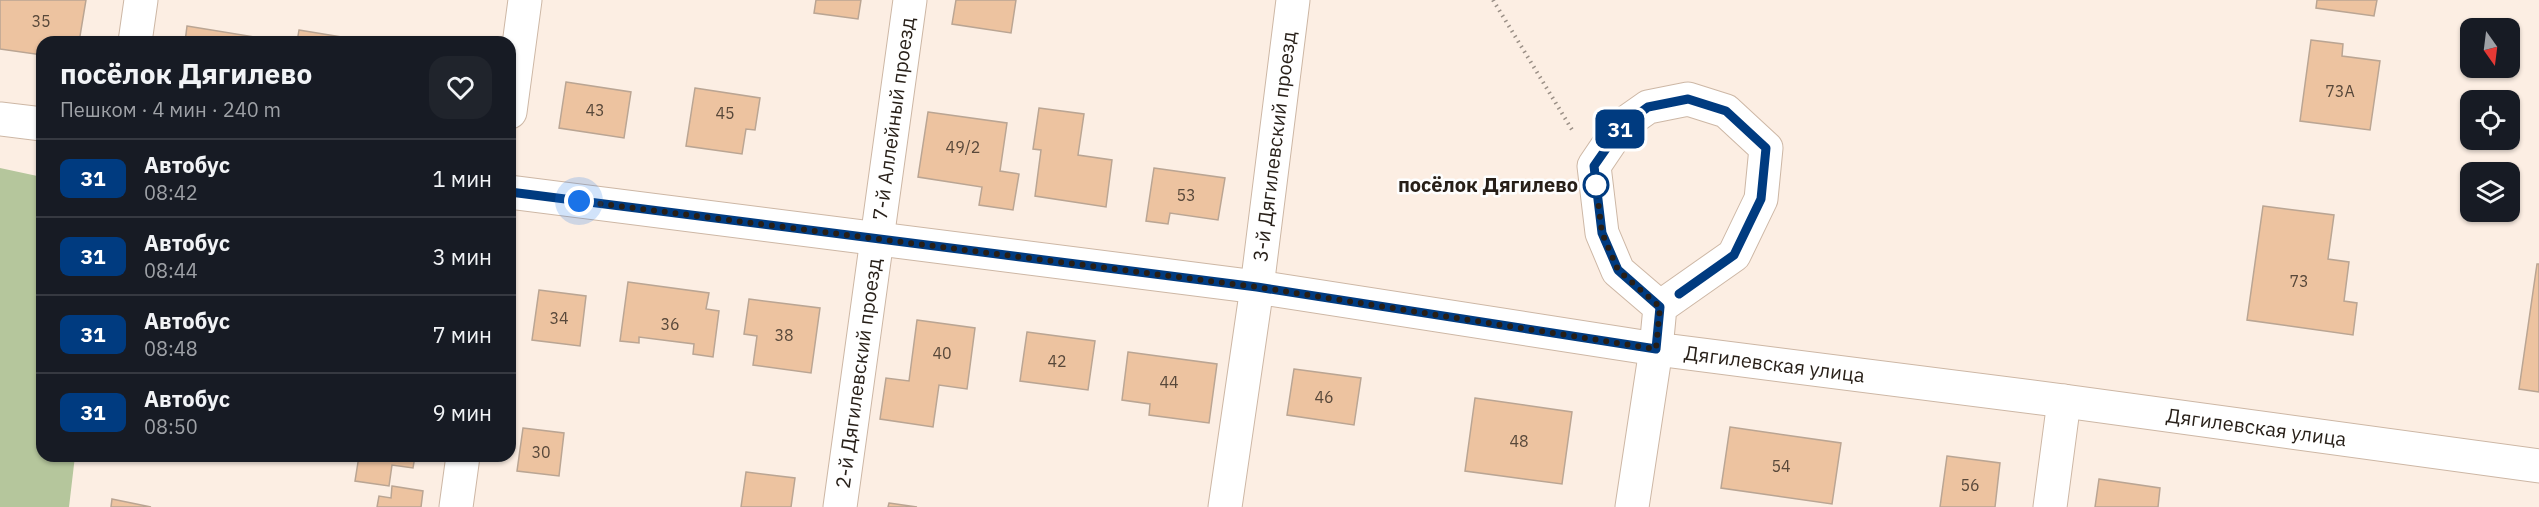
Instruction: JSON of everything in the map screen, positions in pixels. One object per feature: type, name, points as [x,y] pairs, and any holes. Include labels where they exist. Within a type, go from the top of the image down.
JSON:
[{"type":"street","points":[[136,36],[141,0]]},
{"type":"street","points":[[516,67],[525,0]]},
{"type":"street","name":"7-й Аллейный проезд","points":[[877,238],[910,0]]},
{"type":"street","name":"3-й Дягилевский проезд","points":[[1225,507],[1257,287],[1293,0]]},
{"type":"street","points":[[1632,507],[1656,349],[1660,307],[1734,255],[1761,199],[1766,148],[1726,111],[1688,99],[1648,107],[1622,126],[1594,166],[1602,233],[1618,270],[1660,307]]},
{"type":"street","points":[[0,119],[36,123]]},
{"type":"street","name":"Дягилевская улица","points":[[516,193],[1257,287],[1656,349],[2064,400],[2539,466]]},
{"type":"street","name":"2-й Дягилевский проезд","points":[[840,507],[877,238]]},
{"type":"street","points":[[2050,507],[2064,400]]},
{"type":"street","points":[[456,507],[462,462]]},
{"type":"path","points":[[1493,0],[1594,166]]},
{"type":"green space","points":[[0,168],[36,176],[36,462],[74,462],[69,507],[0,507]]},
{"type":"building","points":[[0,0],[86,0],[80,36],[36,36],[36,54],[0,49]]},
{"type":"building","points":[[816,0],[861,0],[858,19],[814,13]]},
{"type":"building","points":[[956,0],[1016,0],[1011,33],[952,24]]},
{"type":"building","points":[[2317,0],[2377,0],[2374,16],[2316,8]]},
{"type":"building","points":[[187,26],[249,36],[186,36]]},
{"type":"building","points":[[299,30],[336,36],[298,36]]},
{"type":"building","points":[[2311,40],[2343,44],[2342,56],[2380,61],[2370,130],[2300,121]]},
{"type":"building","points":[[566,82],[631,92],[624,138],[559,128]]},
{"type":"building","points":[[695,88],[760,98],[755,130],[746,129],[742,154],[686,146]]},
{"type":"building","points":[[1039,108],[1084,114],[1078,155],[1112,160],[1106,207],[1035,196],[1041,150],[1033,149]]},
{"type":"building","points":[[928,112],[1007,123],[1000,171],[1019,174],[1013,210],[979,205],[982,187],[918,177]]},
{"type":"building","points":[[1154,168],[1225,178],[1218,220],[1170,213],[1168,224],[1146,221]]},
{"type":"building","points":[[2263,206],[2334,215],[2328,259],[2349,262],[2344,301],[2357,303],[2353,335],[2247,320]]},
{"type":"building","points":[[2537,264],[2539,264],[2539,392],[2519,389]]},
{"type":"building","points":[[628,282],[709,293],[706,309],[719,311],[713,357],[693,354],[694,344],[639,337],[639,343],[620,341]]},
{"type":"building","points":[[539,290],[586,296],[580,346],[532,340]]},
{"type":"building","points":[[749,299],[820,308],[811,373],[753,365],[757,336],[744,334]]},
{"type":"building","points":[[917,320],[975,328],[967,389],[939,385],[933,427],[880,419],[886,378],[909,381]]},
{"type":"building","points":[[1027,332],[1095,341],[1088,390],[1020,381]]},
{"type":"building","points":[[1128,352],[1217,364],[1209,423],[1149,415],[1150,404],[1122,400]]},
{"type":"building","points":[[1294,369],[1361,378],[1354,425],[1287,415]]},
{"type":"building","points":[[1475,398],[1572,412],[1562,484],[1465,471]]},
{"type":"building","points":[[1730,427],[1841,443],[1832,504],[1721,488]]},
{"type":"building","points":[[523,428],[564,433],[559,476],[517,471]]},
{"type":"building","points":[[1947,456],[2000,463],[1995,507],[1940,507]]},
{"type":"building","points":[[358,462],[414,462],[413,468],[392,465],[389,486],[355,481]]},
{"type":"building","points":[[746,472],[795,478],[791,507],[741,507]]},
{"type":"building","points":[[2099,479],[2160,488],[2158,507],[2095,507]]},
{"type":"building","points":[[392,486],[423,491],[421,507],[377,507],[379,496],[391,498]]},
{"type":"building","points":[[112,499],[151,507],[111,507]]},
{"type":"building","points":[[889,503],[917,507],[888,507]]},
{"type":"bus line","name":"31","points":[[516,193],[1257,287],[1656,349],[1660,307],[1618,270],[1602,233],[1594,166],[1622,126],[1648,107],[1688,99],[1726,111],[1766,148],[1761,199],[1734,255],[1679,294]]},
{"type":"place","name":"посёлок Дягилево","points":[[1596,185]]},
{"type":"route","points":[[579,201],[1257,287],[1656,349],[1660,307],[1618,270],[1602,233],[1596,185]]}]
